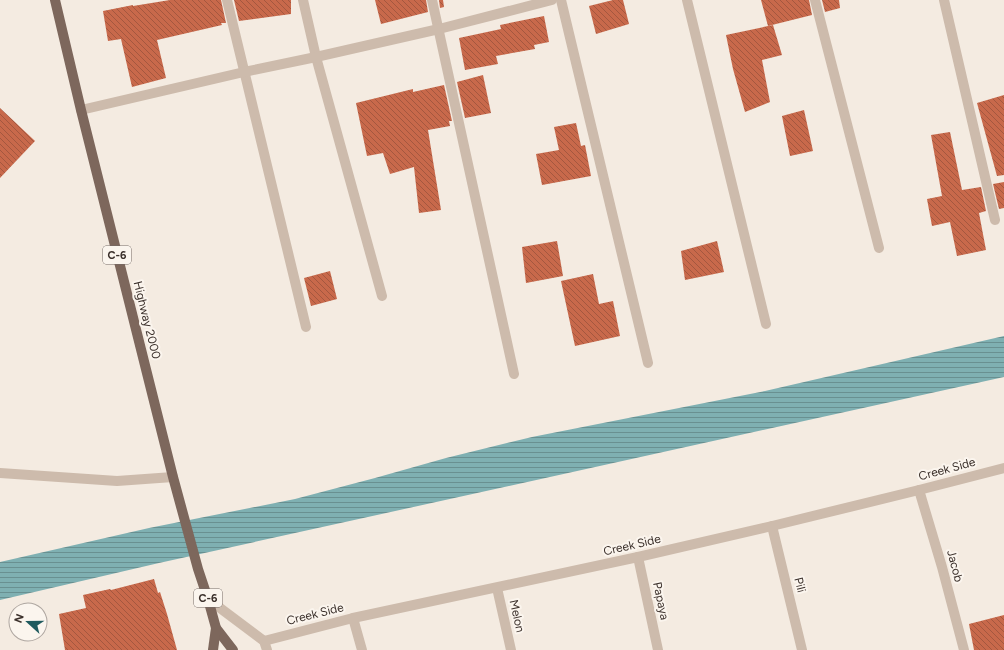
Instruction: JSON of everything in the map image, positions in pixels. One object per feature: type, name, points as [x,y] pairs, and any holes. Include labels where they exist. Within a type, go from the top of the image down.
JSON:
[{"type":"main road","name":"Highway 2000","points":[[55,0],[173,477],[198,570],[216,628],[233,650]]},
{"type":"main road","name":"Highway 2000","points":[[213,650],[216,628]]},
{"type":"street","points":[[227,0],[306,327]]},
{"type":"street","points":[[304,0],[316,57],[382,296]]},
{"type":"street","points":[[432,0],[514,374]]},
{"type":"street","points":[[81,110],[244,72],[316,57],[552,0]]},
{"type":"street","points":[[561,0],[648,363]]},
{"type":"street","points":[[687,0],[766,324]]},
{"type":"street","points":[[815,0],[879,248]]},
{"type":"street","points":[[944,0],[995,220]]},
{"type":"street","name":"Creek Side","points":[[266,645],[353,618],[638,557],[772,526],[1004,468]]},
{"type":"street","points":[[0,473],[117,481],[173,477]]},
{"type":"street","name":"Jacob","points":[[919,490],[942,567],[964,650]]},
{"type":"street","name":"Pili","points":[[772,526],[802,650]]},
{"type":"street","name":"Papaya","points":[[638,557],[658,650]]},
{"type":"street","name":"Melon","points":[[497,588],[511,650]]},
{"type":"street","points":[[208,599],[266,645]]},
{"type":"street","points":[[353,618],[362,650]]},
{"type":"water","points":[[1004,336],[1004,377],[159,563],[0,600],[0,562],[149,528],[295,499],[446,458],[532,437],[765,391]]},
{"type":"building","points":[[170,0],[221,0],[226,23],[157,40],[166,78],[132,87],[121,39],[108,41],[103,11]]},
{"type":"building","points":[[234,0],[291,0],[291,14],[239,21]]},
{"type":"building","points":[[375,0],[426,0],[428,12],[381,24]]},
{"type":"building","points":[[439,0],[443,0],[444,7],[440,8]]},
{"type":"building","points":[[613,0],[623,0],[629,24],[596,34],[589,6]]},
{"type":"building","points":[[761,0],[809,0],[812,15],[768,26]]},
{"type":"building","points":[[822,0],[839,0],[840,8],[825,12]]},
{"type":"building","points":[[544,16],[549,42],[534,45],[535,49],[496,56],[498,64],[465,70],[459,38],[501,29],[500,25]]},
{"type":"building","points":[[773,25],[782,55],[762,60],[770,102],[745,112],[733,69],[726,35]]},
{"type":"building","points":[[483,75],[491,113],[465,118],[457,82]]},
{"type":"building","points":[[444,85],[452,121],[449,121],[450,126],[428,130],[441,210],[419,213],[414,167],[390,174],[383,153],[367,156],[356,103],[413,89],[413,92]]},
{"type":"building","points":[[1004,95],[1004,175],[997,176],[977,103]]},
{"type":"building","points":[[0,108],[35,141],[0,178]]},
{"type":"building","points":[[804,110],[813,151],[790,156],[782,116]]},
{"type":"building","points":[[576,123],[581,146],[585,145],[591,176],[542,185],[536,154],[559,150],[554,127]]},
{"type":"building","points":[[950,132],[962,190],[981,187],[986,211],[979,213],[986,250],[957,256],[950,222],[932,226],[927,199],[942,196],[931,135]]},
{"type":"building","points":[[1004,182],[1004,208],[999,209],[993,184]]},
{"type":"building","points":[[557,241],[563,276],[526,283],[522,247]]},
{"type":"building","points":[[717,241],[724,272],[685,280],[681,251]]},
{"type":"building","points":[[330,271],[337,299],[311,306],[304,278]]},
{"type":"building","points":[[593,274],[599,304],[613,301],[620,336],[575,346],[561,281]]},
{"type":"building","points":[[154,579],[158,593],[160,592],[177,650],[65,650],[59,614],[86,608],[83,595],[111,590]]},
{"type":"building","points":[[1004,615],[1004,650],[974,650],[969,624]]}]
